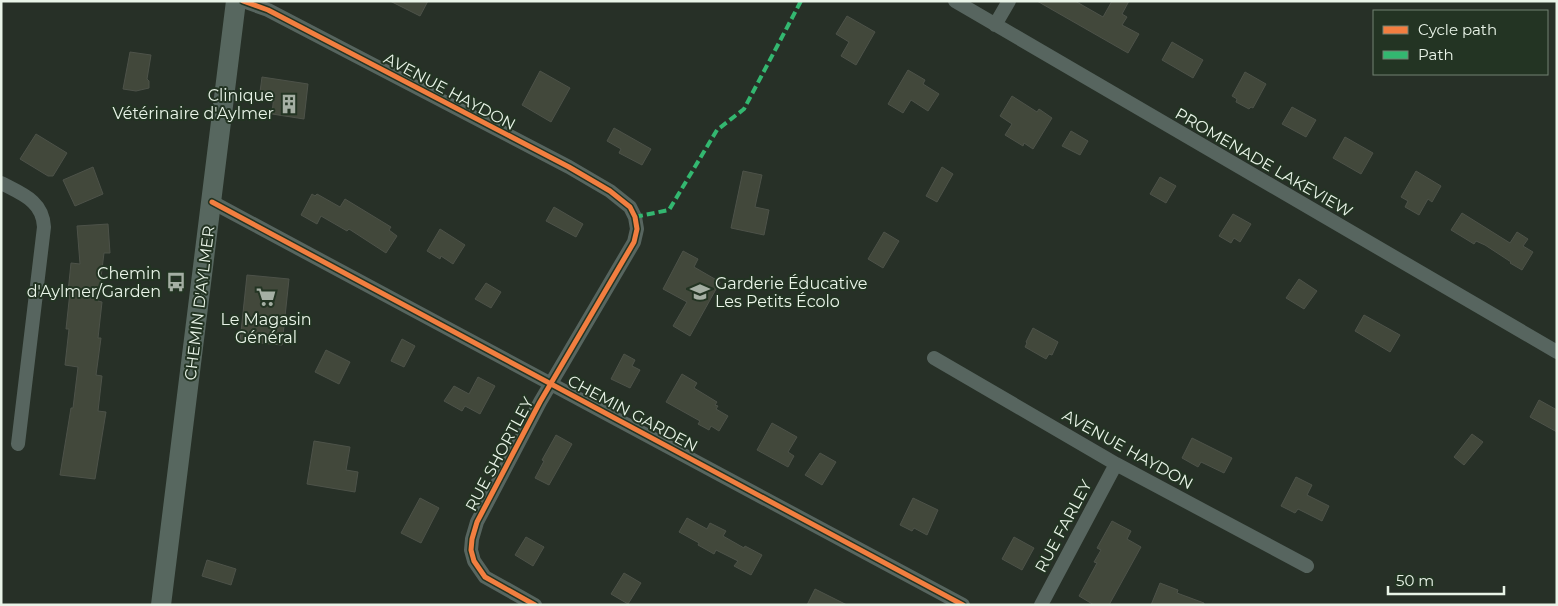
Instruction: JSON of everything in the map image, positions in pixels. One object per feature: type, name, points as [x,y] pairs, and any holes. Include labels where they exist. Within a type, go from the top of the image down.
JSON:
[{"type":"main road","name":"CHEMIN D'AYLMER","points":[[161,605],[236,1]]},
{"type":"street","name":"AVENUE HAYDON","points":[[243,1],[268,10],[569,167],[622,199],[636,217]]},
{"type":"street","name":"PROMENADE LAKEVIEW","points":[[955,1],[1557,352]]},
{"type":"street","points":[[995,25],[1009,1]]},
{"type":"street","points":[[1,183],[33,201],[40,208],[44,218],[18,444]]},
{"type":"street","name":"CHEMIN GARDEN","points":[[212,202],[963,605]]},
{"type":"street","name":"RUE SHORTLEY","points":[[535,605],[485,577],[474,562],[471,550],[472,539],[477,522],[551,383],[631,248],[638,229],[636,217]]},
{"type":"street","name":"AVENUE HAYDON","points":[[934,358],[1116,464],[1307,566]]},
{"type":"street","name":"RUE FARLEY","points":[[1041,605],[1116,464]]},
{"type":"building","points":[[390,1],[428,1],[420,16]]},
{"type":"building","points":[[1037,1],[1075,1],[1103,17],[1112,1],[1129,1],[1122,14],[1127,17],[1122,25],[1139,34],[1128,53]]},
{"type":"building","points":[[847,16],[875,32],[856,65],[841,56],[849,42],[836,34]]},
{"type":"building","points":[[1172,42],[1203,60],[1193,78],[1162,60]]},
{"type":"building","points":[[130,52],[151,55],[147,79],[149,81],[149,88],[136,91],[123,89]]},
{"type":"building","points":[[908,70],[925,80],[923,84],[939,94],[928,111],[911,100],[903,113],[888,104]]},
{"type":"building","points":[[540,71],[570,88],[551,122],[522,105]]},
{"type":"building","points":[[1245,72],[1266,84],[1253,108],[1249,109],[1236,102],[1237,99],[1232,96]]},
{"type":"building","name":"Clinique Vétérinaire d'Aylmer","points":[[262,77],[308,84],[304,119],[272,114],[274,94],[260,92]]},
{"type":"building","points":[[1012,96],[1037,112],[1039,109],[1052,118],[1033,149],[1024,143],[1023,146],[1005,135],[1012,124],[1000,116]]},
{"type":"building","points":[[1292,107],[1316,120],[1306,137],[1282,124]]},
{"type":"building","points":[[614,128],[651,149],[642,165],[619,153],[621,149],[607,141]]},
{"type":"building","points":[[1071,131],[1088,141],[1080,155],[1062,146]]},
{"type":"building","points":[[36,134],[67,153],[53,176],[48,176],[20,159]]},
{"type":"building","points":[[1345,137],[1373,153],[1361,174],[1333,158]]},
{"type":"building","points":[[93,167],[103,194],[75,206],[63,180]]},
{"type":"building","points":[[942,167],[953,174],[937,202],[926,196]]},
{"type":"building","points":[[743,171],[762,175],[755,207],[769,210],[764,235],[731,228]]},
{"type":"building","points":[[1416,171],[1441,186],[1432,202],[1428,199],[1419,215],[1405,207],[1408,201],[1401,197]]},
{"type":"building","points":[[1160,177],[1176,186],[1166,203],[1150,194]]},
{"type":"building","points":[[312,194],[315,196],[317,194],[340,207],[345,199],[391,227],[389,230],[397,236],[386,253],[349,229],[347,231],[321,216],[317,224],[301,215]]},
{"type":"building","points":[[554,207],[583,224],[576,237],[546,221]]},
{"type":"building","points":[[1462,213],[1510,243],[1517,232],[1528,239],[1523,246],[1533,252],[1522,270],[1485,245],[1476,241],[1474,244],[1451,230]]},
{"type":"building","points":[[1233,214],[1251,224],[1240,242],[1234,238],[1231,243],[1219,236]]},
{"type":"building","points":[[108,224],[110,253],[104,253],[98,301],[102,302],[98,338],[101,338],[96,375],[102,376],[98,411],[106,412],[95,479],[60,475],[71,408],[73,408],[78,367],[65,365],[69,329],[66,329],[71,263],[80,264],[77,226]]},
{"type":"building","points":[[440,229],[465,245],[453,264],[441,256],[440,259],[427,251]]},
{"type":"building","points":[[884,232],[899,241],[883,268],[868,259]]},
{"type":"building","name":"Garderie Éducative Les Petits Écolo","points":[[683,251],[698,259],[694,267],[720,282],[690,336],[673,326],[687,302],[663,289]]},
{"type":"building","name":"Le Magasin Général","points":[[247,275],[289,279],[282,345],[240,341]]},
{"type":"building","points":[[1299,279],[1317,291],[1304,309],[1286,298]]},
{"type":"building","points":[[486,283],[501,292],[491,308],[475,299]]},
{"type":"building","points":[[1364,315],[1400,335],[1390,352],[1355,331]]},
{"type":"building","points":[[1033,328],[1058,342],[1052,355],[1049,354],[1046,359],[1025,347]]},
{"type":"building","points":[[402,339],[415,346],[404,367],[391,361]]},
{"type":"building","points":[[326,350],[350,362],[339,384],[315,372]]},
{"type":"building","points":[[624,354],[635,360],[632,366],[640,370],[630,388],[611,379]]},
{"type":"building","points":[[682,374],[697,383],[694,388],[717,402],[715,405],[718,406],[716,409],[728,416],[719,431],[711,426],[709,430],[698,424],[700,421],[666,402]]},
{"type":"building","points":[[478,377],[495,386],[480,414],[465,406],[462,411],[444,401],[454,386],[469,394]]},
{"type":"building","points":[[1539,400],[1557,410],[1557,432],[1530,417]]},
{"type":"building","points":[[772,423],[797,437],[788,452],[794,456],[788,467],[757,450]]},
{"type":"building","points":[[1472,434],[1483,442],[1464,465],[1454,457]]},
{"type":"building","points":[[556,435],[572,444],[549,485],[535,478],[544,461],[542,460]]},
{"type":"building","points":[[1192,438],[1232,458],[1224,473],[1201,462],[1198,467],[1182,458]]},
{"type":"building","points":[[314,441],[350,447],[346,470],[358,472],[355,492],[307,484]]},
{"type":"building","points":[[820,453],[836,462],[822,485],[805,475]]},
{"type":"building","points":[[1296,477],[1312,485],[1307,495],[1329,506],[1322,521],[1298,509],[1295,513],[1281,506]]},
{"type":"building","points":[[420,498],[439,508],[421,543],[401,533]]},
{"type":"building","points":[[913,498],[938,510],[927,535],[914,528],[912,531],[900,525]]},
{"type":"building","points":[[687,518],[707,529],[710,523],[726,531],[723,536],[744,548],[745,546],[762,555],[751,575],[734,566],[738,561],[716,550],[714,554],[679,532]]},
{"type":"building","points":[[1112,521],[1131,531],[1127,539],[1141,547],[1109,605],[1094,605],[1079,596],[1097,563],[1094,562],[1101,550],[1097,548]]},
{"type":"building","points":[[526,537],[544,547],[533,566],[515,555]]},
{"type":"building","points":[[1014,537],[1034,548],[1022,570],[1002,559]]},
{"type":"building","points":[[207,560],[236,569],[231,585],[202,576]]},
{"type":"building","points":[[624,573],[641,583],[628,604],[611,594]]},
{"type":"building","points":[[1160,583],[1178,590],[1177,593],[1204,603],[1204,605],[1151,605]]},
{"type":"building","points":[[815,589],[847,605],[807,605]]},
{"type":"marked path","points":[[635,217],[669,210],[717,130],[744,109],[801,1]]},
{"type":"cycle path","points":[[243,1],[268,10],[569,167],[610,191],[630,207],[635,217],[637,229],[634,242],[540,402],[477,522],[472,539],[471,550],[474,561],[485,577],[535,605]]},
{"type":"cycle path","points":[[212,202],[963,605]]},
{"type":"place","name":"Clinique Vétérinaire d'Aylmer","points":[[289,104]]},
{"type":"place","name":"Chemin d'Aylmer/Garden","points":[[176,282]]},
{"type":"place","name":"Garderie Éducative Les Petits Écolo","points":[[700,292]]},
{"type":"place","name":"Le Magasin Général","points":[[266,297]]}]
